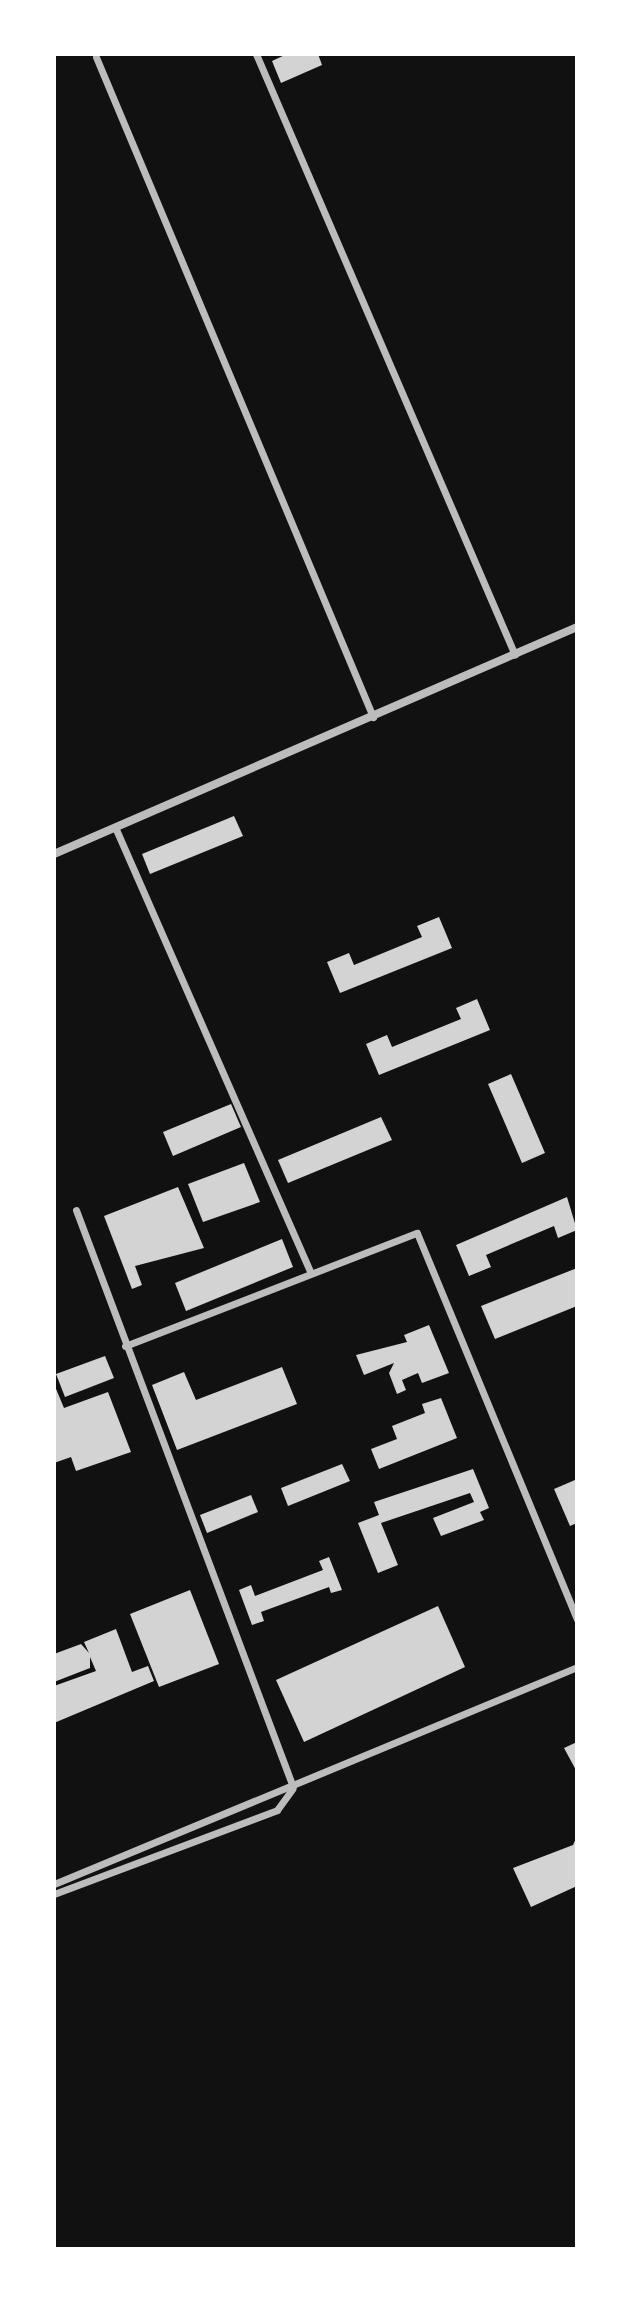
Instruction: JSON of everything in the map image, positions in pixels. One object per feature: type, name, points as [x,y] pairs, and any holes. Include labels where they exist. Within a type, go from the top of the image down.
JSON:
[{"type":"street","points":[[256,54],[515,655]]},
{"type":"street","points":[[96,57],[373,717]]},
{"type":"street","points":[[54,854],[575,628],[577,638]]},
{"type":"street","points":[[115,827],[311,1273]]},
{"type":"street","points":[[76,1210],[293,1787]]},
{"type":"street","points":[[125,1346],[417,1233],[577,1619]]},
{"type":"street","points":[[54,1884],[577,1667]]},
{"type":"street","points":[[54,1894],[277,1810],[293,1787]]},
{"type":"building","points":[[287,54],[318,54],[322,65],[281,83],[272,61]]},
{"type":"building","points":[[234,816],[243,836],[150,874],[142,854]]},
{"type":"building","points":[[439,917],[452,948],[340,993],[327,962],[349,953],[354,965],[422,937],[417,926]]},
{"type":"building","points":[[477,999],[490,1030],[379,1075],[366,1044],[387,1035],[392,1047],[461,1019],[456,1008]]},
{"type":"building","points":[[511,1074],[545,1153],[522,1163],[488,1084]]},
{"type":"building","points":[[231,1104],[241,1127],[173,1156],[163,1132]]},
{"type":"building","points":[[381,1117],[392,1140],[288,1183],[278,1160]]},
{"type":"building","points":[[244,1163],[260,1202],[203,1222],[188,1184]]},
{"type":"building","points":[[178,1187],[204,1248],[135,1266],[142,1285],[132,1289],[104,1216]]},
{"type":"building","points":[[567,1197],[577,1230],[558,1238],[554,1226],[486,1255],[491,1267],[469,1276],[456,1245]]},
{"type":"building","points":[[282,1239],[293,1267],[186,1311],[175,1283]]},
{"type":"building","points":[[577,1268],[577,1306],[495,1339],[481,1306]]},
{"type":"building","points":[[429,1325],[449,1373],[422,1383],[418,1373],[402,1380],[406,1390],[397,1394],[389,1373],[394,1363],[364,1375],[356,1355],[407,1342],[404,1335]]},
{"type":"building","points":[[105,1356],[114,1378],[65,1397],[56,1374]]},
{"type":"building","points":[[282,1367],[297,1404],[177,1450],[152,1385],[184,1372],[196,1400]]},
{"type":"building","points":[[54,1384],[64,1408],[108,1392],[131,1452],[76,1471],[71,1457],[54,1463]]},
{"type":"building","points":[[441,1398],[457,1438],[379,1469],[371,1449],[397,1439],[392,1426],[425,1413],[422,1404]]},
{"type":"building","points":[[342,1464],[350,1481],[288,1506],[281,1488]]},
{"type":"building","points":[[473,1469],[489,1508],[480,1512],[484,1520],[441,1536],[433,1518],[474,1502],[470,1493],[381,1523],[398,1565],[378,1573],[358,1523],[379,1515],[374,1502]]},
{"type":"building","points":[[575,1480],[577,1523],[570,1526],[554,1489]]},
{"type":"building","points":[[251,1495],[258,1512],[207,1533],[200,1515]]},
{"type":"building","points":[[329,1557],[342,1590],[331,1593],[329,1587],[261,1612],[264,1621],[252,1625],[239,1590],[251,1585],[255,1596],[323,1570],[319,1561]]},
{"type":"building","points":[[190,1590],[219,1664],[159,1687],[130,1614]]},
{"type":"building","points":[[438,1606],[465,1667],[304,1742],[276,1680]]},
{"type":"building","points":[[116,1629],[132,1672],[148,1666],[154,1681],[54,1723],[54,1686],[96,1671],[90,1657],[90,1668],[54,1682],[54,1654],[81,1644],[89,1653],[84,1642]]},
{"type":"building","points":[[577,1742],[577,1772],[564,1748]]},
{"type":"building","points":[[577,1836],[577,1886],[531,1907],[513,1868],[573,1845]]}]
